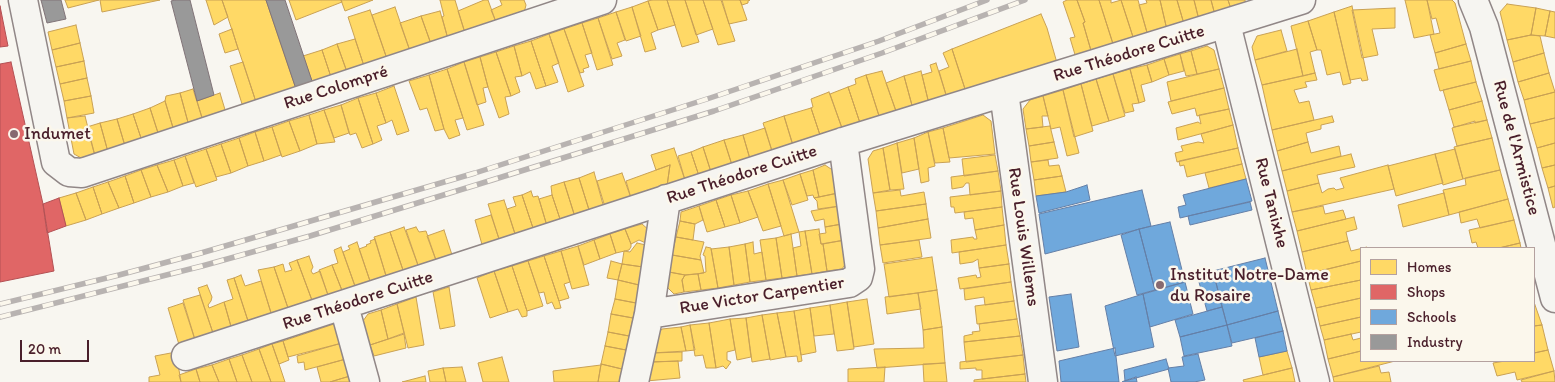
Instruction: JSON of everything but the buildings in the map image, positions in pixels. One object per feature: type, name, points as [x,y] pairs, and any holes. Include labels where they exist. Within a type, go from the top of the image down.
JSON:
[{"type":"street","name":"Rue Colompré","points":[[23,0],[56,162],[69,172],[82,173],[543,9],[602,0]]},
{"type":"street","name":"Rue Théodore Cuitte","points":[[186,356],[843,142],[1301,0]]},
{"type":"street","name":"Rue de l'Armistice","points":[[1473,0],[1484,26],[1555,298]]},
{"type":"street","name":"Rue Tanixhe","points":[[1226,24],[1316,382]]},
{"type":"street","name":"Rue Louis Willems","points":[[1004,92],[1043,382]]},
{"type":"street","name":"Rue Victor Carpentier","points":[[649,314],[849,283],[858,277],[860,269],[843,142]]},
{"type":"street","points":[[634,382],[649,314],[666,199]]},
{"type":"street","points":[[344,306],[364,382]]},
{"type":"railway","points":[[0,304],[201,253],[475,173],[710,98],[879,41],[987,0]]},
{"type":"railway","points":[[0,317],[202,266],[310,236],[476,185],[714,111],[882,53],[1025,0]]},
{"type":"place","name":"Indumet","points":[[14,134]]},
{"type":"place","name":"Institut Notre-Dame du Rosaire","points":[[1160,285]]}]
